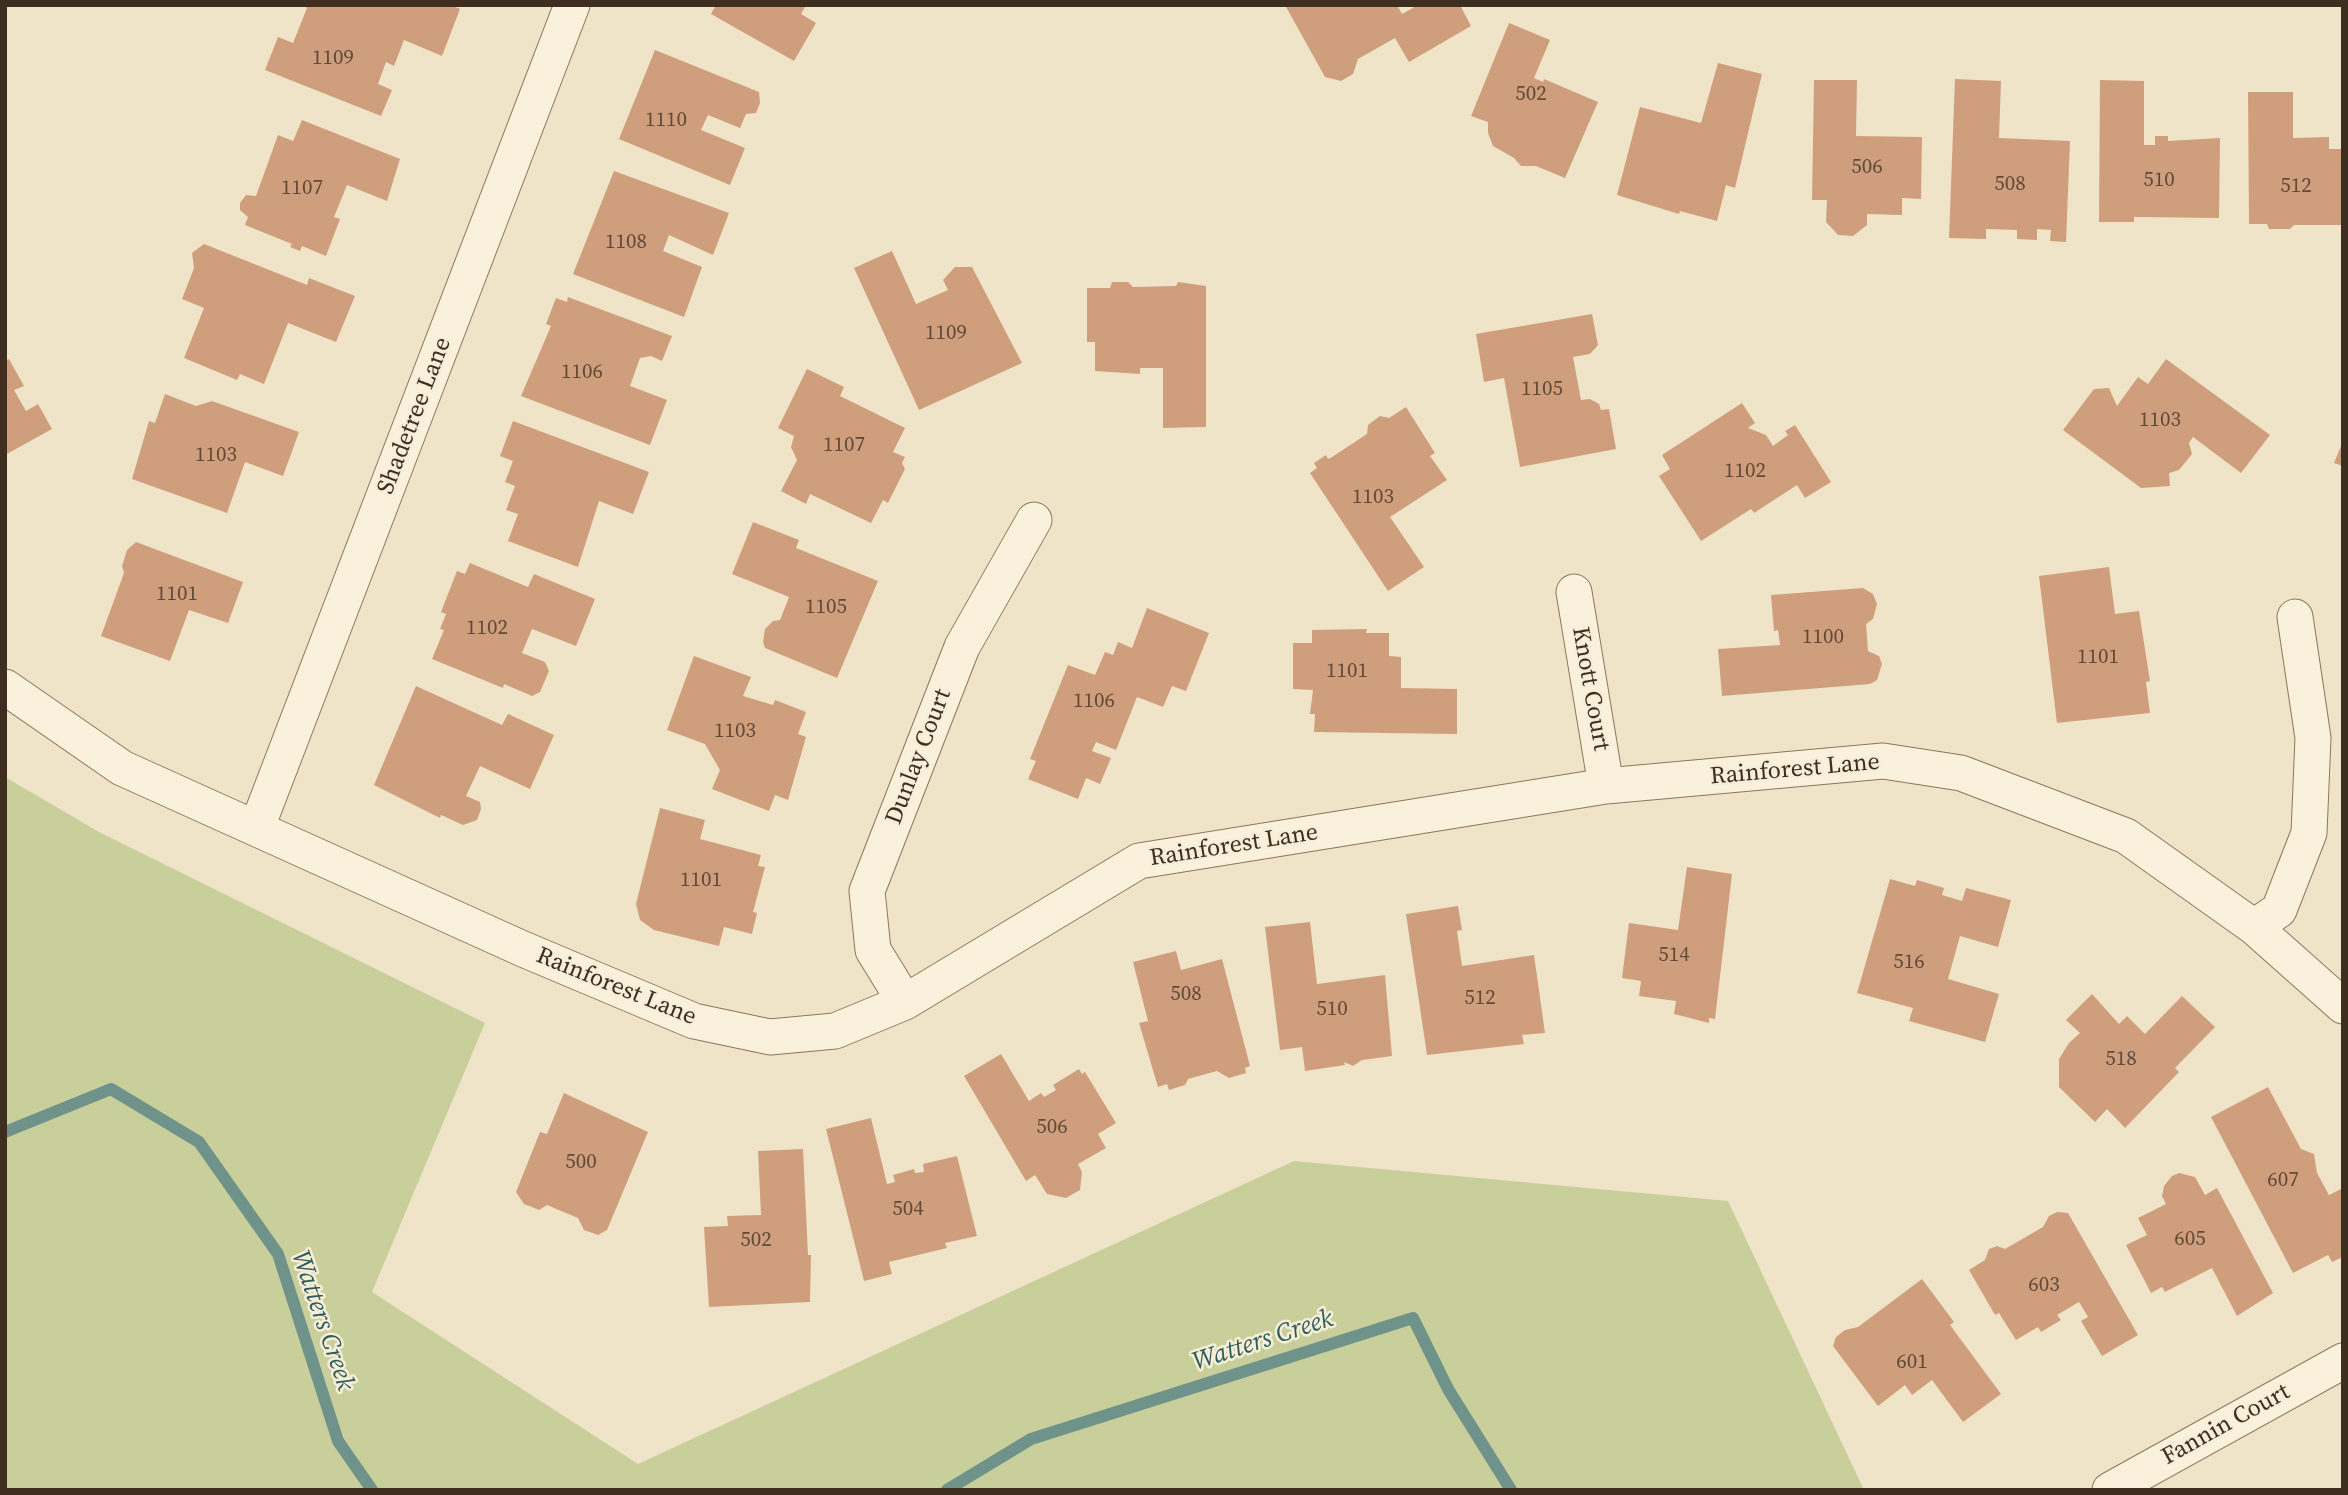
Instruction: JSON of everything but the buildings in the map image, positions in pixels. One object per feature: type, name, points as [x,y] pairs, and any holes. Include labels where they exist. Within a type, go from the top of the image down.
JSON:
[{"type":"street","name":"Shadetree Lane","points":[[257,827],[572,5]]},
{"type":"street","name":"Dunlay Court","points":[[905,1002],[873,950],[867,891],[962,647],[1034,520]]},
{"type":"street","name":"Knott Court","points":[[1574,592],[1606,786]]},
{"type":"street","points":[[2254,927],[2279,910],[2309,834],[2313,738],[2295,617]]},
{"type":"street","name":"Rainforest Lane","points":[[5,687],[122,768],[523,949],[694,1021],[770,1037],[835,1031],[905,1002],[1139,861],[1606,786],[1883,761],[1961,774],[2126,836],[2254,927],[2343,1006]]},
{"type":"street","name":"Fannin Court","points":[[2110,1490],[2343,1361]]},
{"type":"green space","points":[[5,777],[99,832],[485,1023],[372,1292],[638,1464],[1294,1161],[1728,1201],[1864,1490],[5,1490]]},
{"type":"waterway","name":"Watters Creek","points":[[5,1132],[111,1089],[199,1142],[278,1254],[338,1441],[372,1490]]},
{"type":"waterway","name":"Watters Creek","points":[[947,1490],[1031,1439],[1413,1318],[1448,1389],[1511,1490]]}]
